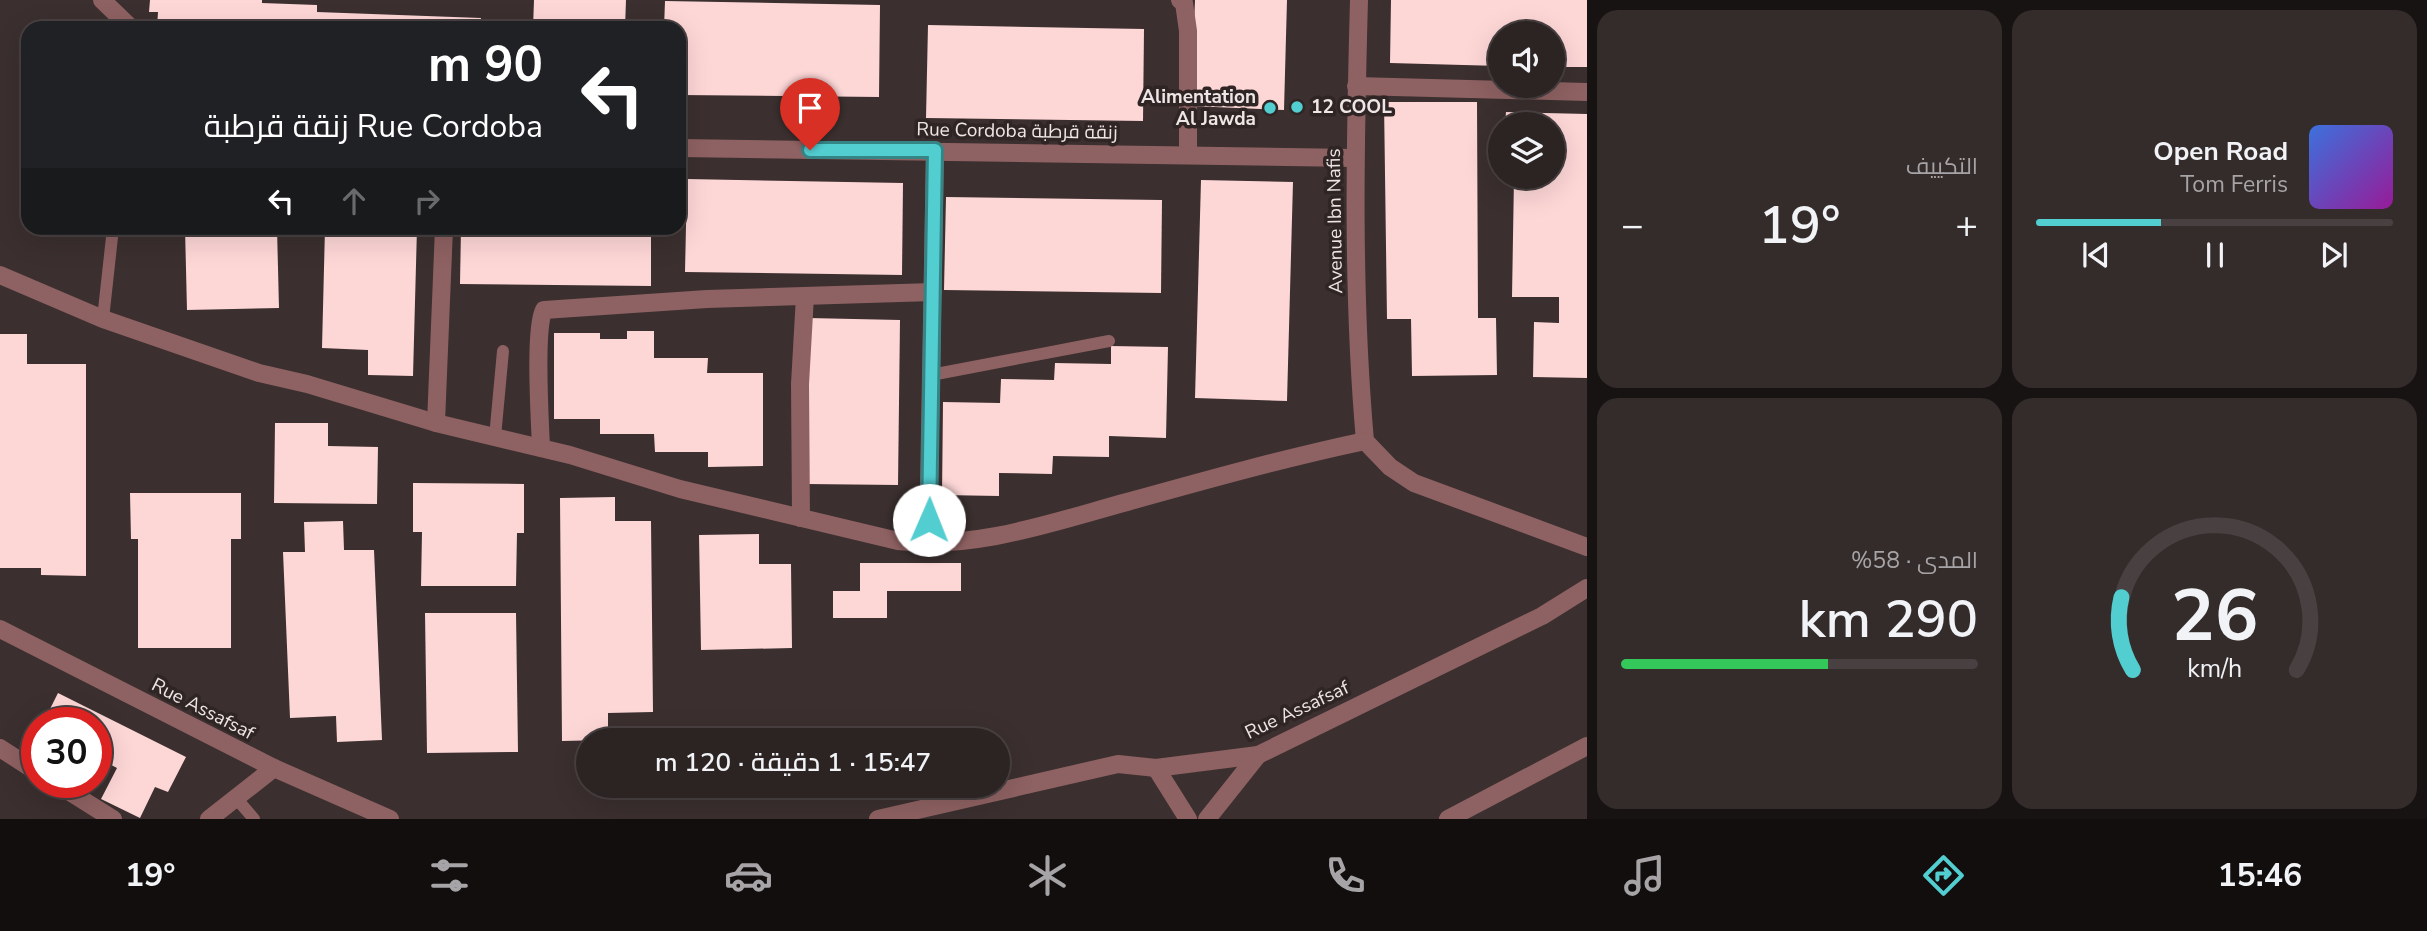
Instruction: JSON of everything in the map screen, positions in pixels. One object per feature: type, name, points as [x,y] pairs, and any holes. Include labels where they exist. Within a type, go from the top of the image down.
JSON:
[{"type":"street","points":[[102,0],[124,21]]},
{"type":"street","points":[[1180,0],[1184,3],[1188,31],[1188,154]]},
{"type":"street","name":"Avenue Ibn Nafis","points":[[1359,0],[1354,158],[1358,366],[1365,441]]},
{"type":"street","points":[[1356,86],[1587,92]]},
{"type":"street","name":"Rue Cordoba زنقة قرطبة","points":[[686,148],[1354,158]]},
{"type":"street","points":[[929,544],[935,150]]},
{"type":"street","points":[[436,423],[444,235]]},
{"type":"street","points":[[0,275],[103,319],[259,373],[307,384],[436,423],[541,448],[680,489],[898,541],[929,544],[1020,531],[1291,457],[1365,441],[1390,467],[1414,483],[1587,547]]},
{"type":"street","points":[[541,448],[539,365],[544,310],[707,299],[933,292]]},
{"type":"street","points":[[801,518],[800,384],[805,296]]},
{"type":"street","name":"Rue Assafsaf","points":[[878,819],[1118,764],[1156,768],[1258,755],[1542,616],[1587,588]]},
{"type":"street","name":"Rue Assafsaf","points":[[0,629],[275,768],[390,819]]},
{"type":"street","points":[[1448,819],[1587,746]]},
{"type":"street","points":[[0,748],[21,762]]},
{"type":"street","points":[[1207,819],[1258,755]]},
{"type":"street","points":[[209,819],[275,768]]},
{"type":"street","points":[[1156,768],[1188,819]]},
{"type":"street","points":[[80,798],[113,819]]},
{"type":"lane","points":[[103,319],[112,235]]},
{"type":"lane","points":[[931,375],[1109,341]]},
{"type":"lane","points":[[495,437],[503,351]]},
{"type":"lane","points":[[236,798],[254,819]]},
{"type":"building","points":[[150,0],[262,0],[262,3],[317,5],[317,12],[481,18],[481,21],[157,21],[158,12],[149,12]]},
{"type":"building","points":[[534,0],[626,0],[625,21],[533,21]]},
{"type":"building","points":[[1195,0],[1287,0],[1284,110],[1191,106]]},
{"type":"building","points":[[1391,0],[1587,0],[1587,67],[1565,67],[1565,21],[1488,21],[1488,66],[1390,63]]},
{"type":"building","points":[[665,1],[880,5],[879,97],[686,95],[686,21],[664,21]]},
{"type":"building","points":[[928,25],[1144,29],[1143,121],[926,118]]},
{"type":"building","points":[[1384,102],[1477,102],[1478,318],[1496,318],[1497,375],[1412,376],[1411,319],[1387,319]]},
{"type":"building","points":[[1565,113],[1587,114],[1587,378],[1533,377],[1534,322],[1559,323],[1559,297],[1512,297],[1514,189],[1565,189]]},
{"type":"building","points":[[687,179],[903,183],[902,275],[685,272]]},
{"type":"building","points":[[1201,180],[1293,182],[1287,401],[1195,398]]},
{"type":"building","points":[[946,197],[1162,200],[1161,293],[944,290]]},
{"type":"building","points":[[185,235],[277,235],[279,308],[187,310]]},
{"type":"building","points":[[325,235],[417,235],[413,376],[368,375],[368,350],[322,348]]},
{"type":"building","points":[[461,235],[651,235],[651,286],[460,284]]},
{"type":"building","points":[[808,318],[900,320],[898,485],[806,484]]},
{"type":"building","points":[[627,331],[654,331],[654,358],[708,358],[707,373],[763,373],[763,466],[708,467],[708,452],[655,452],[654,434],[600,434],[600,419],[554,419],[554,333],[600,333],[600,339],[627,339]]},
{"type":"building","points":[[0,334],[27,334],[27,364],[86,364],[86,576],[41,575],[41,568],[0,568]]},
{"type":"building","points":[[1111,346],[1168,347],[1166,438],[1109,436],[1109,457],[1053,456],[1052,474],[999,473],[999,496],[942,495],[943,402],[1000,403],[1001,379],[1054,380],[1055,363],[1111,364]]},
{"type":"building","points":[[275,423],[328,423],[328,446],[378,447],[377,504],[274,503]]},
{"type":"building","points":[[413,483],[524,484],[524,533],[517,533],[516,586],[421,586],[422,532],[413,532]]},
{"type":"building","points":[[130,493],[241,493],[241,539],[231,539],[231,648],[138,648],[138,539],[131,539]]},
{"type":"building","points":[[615,497],[615,521],[651,521],[653,712],[608,713],[608,728],[576,728],[576,741],[562,741],[560,498]]},
{"type":"building","points":[[343,521],[344,550],[374,550],[382,740],[337,742],[336,716],[290,718],[283,552],[305,552],[304,522]]},
{"type":"building","points":[[759,534],[759,564],[791,564],[792,648],[701,650],[699,535]]},
{"type":"building","points":[[860,563],[961,563],[961,591],[887,591],[887,618],[833,618],[833,591],[860,591]]},
{"type":"building","points":[[425,613],[516,613],[518,752],[427,753]]},
{"type":"building","points":[[58,693],[86,707],[51,707]]},
{"type":"building","points":[[112,720],[186,757],[168,792],[155,787],[140,818],[101,799],[112,798],[112,778],[117,768],[112,765]]},
{"type":"place","name":"12 COOL","points":[[1297,107]]},
{"type":"place","name":"Alimentation Al Jawda","points":[[1270,108]]},
{"type":"route","points":[[810,150],[935,150],[929,520]]}]
